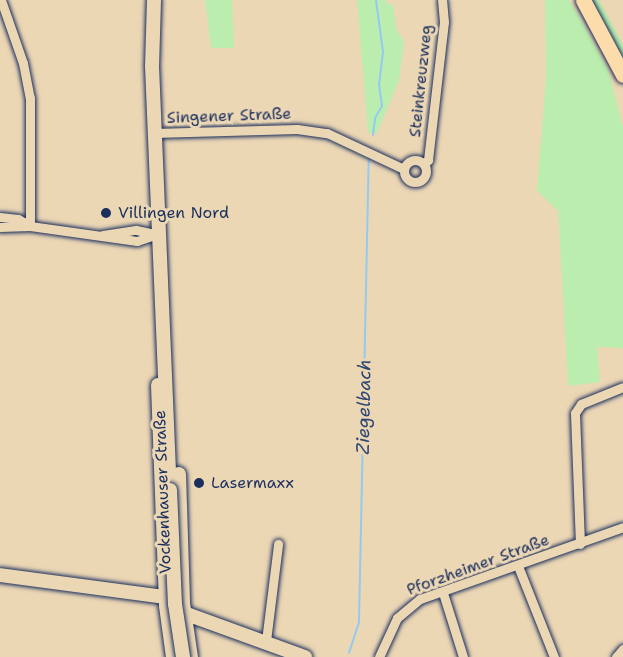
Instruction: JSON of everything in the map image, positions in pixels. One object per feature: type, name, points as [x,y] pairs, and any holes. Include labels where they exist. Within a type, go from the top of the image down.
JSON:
[{"type":"main road","name":"Vockenhauser Straße","points":[[154,0],[157,234],[175,604],[183,657]]},
{"type":"main road","points":[[583,0],[623,75]]},
{"type":"main road","name":"Vockenhauser Straße","points":[[163,327],[158,337],[158,360],[164,571],[165,601],[173,657]]},
{"type":"main road","name":"Vockenhauser Straße","points":[[163,327],[171,338],[177,408],[184,608],[191,657]]},
{"type":"main road","points":[[136,590],[155,584],[164,571]]},
{"type":"main road","points":[[0,575],[96,588],[165,601]]},
{"type":"main road","points":[[96,588],[136,590],[165,601]]},
{"type":"main road","points":[[184,608],[213,624],[266,641],[305,657]]},
{"type":"main road","points":[[184,608],[255,632],[266,641]]},
{"type":"main road","points":[[188,638],[196,628],[213,624]]},
{"type":"street","points":[[1,0],[23,63],[30,98],[30,226]]},
{"type":"street","name":"Steinkreuzweg","points":[[424,165],[428,160],[444,22],[442,0]]},
{"type":"street","name":"Singener Straße","points":[[154,133],[292,128],[327,133],[404,169]]},
{"type":"street","points":[[412,160],[424,165],[424,176],[418,181],[407,177],[404,169],[412,160]]},
{"type":"street","points":[[0,217],[18,219],[30,226]]},
{"type":"street","points":[[0,227],[30,226],[103,235],[136,230],[157,234]]},
{"type":"street","points":[[580,544],[575,412],[581,404],[623,387]]},
{"type":"street","name":"Pforzheimer Straße","points":[[379,657],[397,618],[406,608],[623,527]]},
{"type":"street","points":[[266,641],[278,544]]},
{"type":"street","points":[[518,566],[554,657]]},
{"type":"street","points":[[443,593],[463,657]]},
{"type":"street","points":[[616,657],[623,649]]},
{"type":"green space","points":[[205,0],[232,0],[234,48],[211,48]]},
{"type":"green space","points":[[357,0],[386,0],[388,5],[393,4],[396,29],[404,41],[399,80],[377,133],[368,133]]},
{"type":"green space","points":[[545,0],[569,0],[608,70],[623,126],[623,348],[597,347],[600,382],[568,386],[558,211],[537,191],[546,78]]},
{"type":"green space","points":[[589,0],[599,0],[623,45],[623,65]]},
{"type":"waterway","name":"Ziegelbach","points":[[373,135],[375,118],[382,106],[379,85],[383,52],[376,0]]},
{"type":"waterway","name":"Ziegelbach","points":[[349,653],[359,622],[369,159]]},
{"type":"place","name":"Villingen Nord","points":[[106,213]]},
{"type":"place","name":"Lasermaxx","points":[[199,483]]}]
